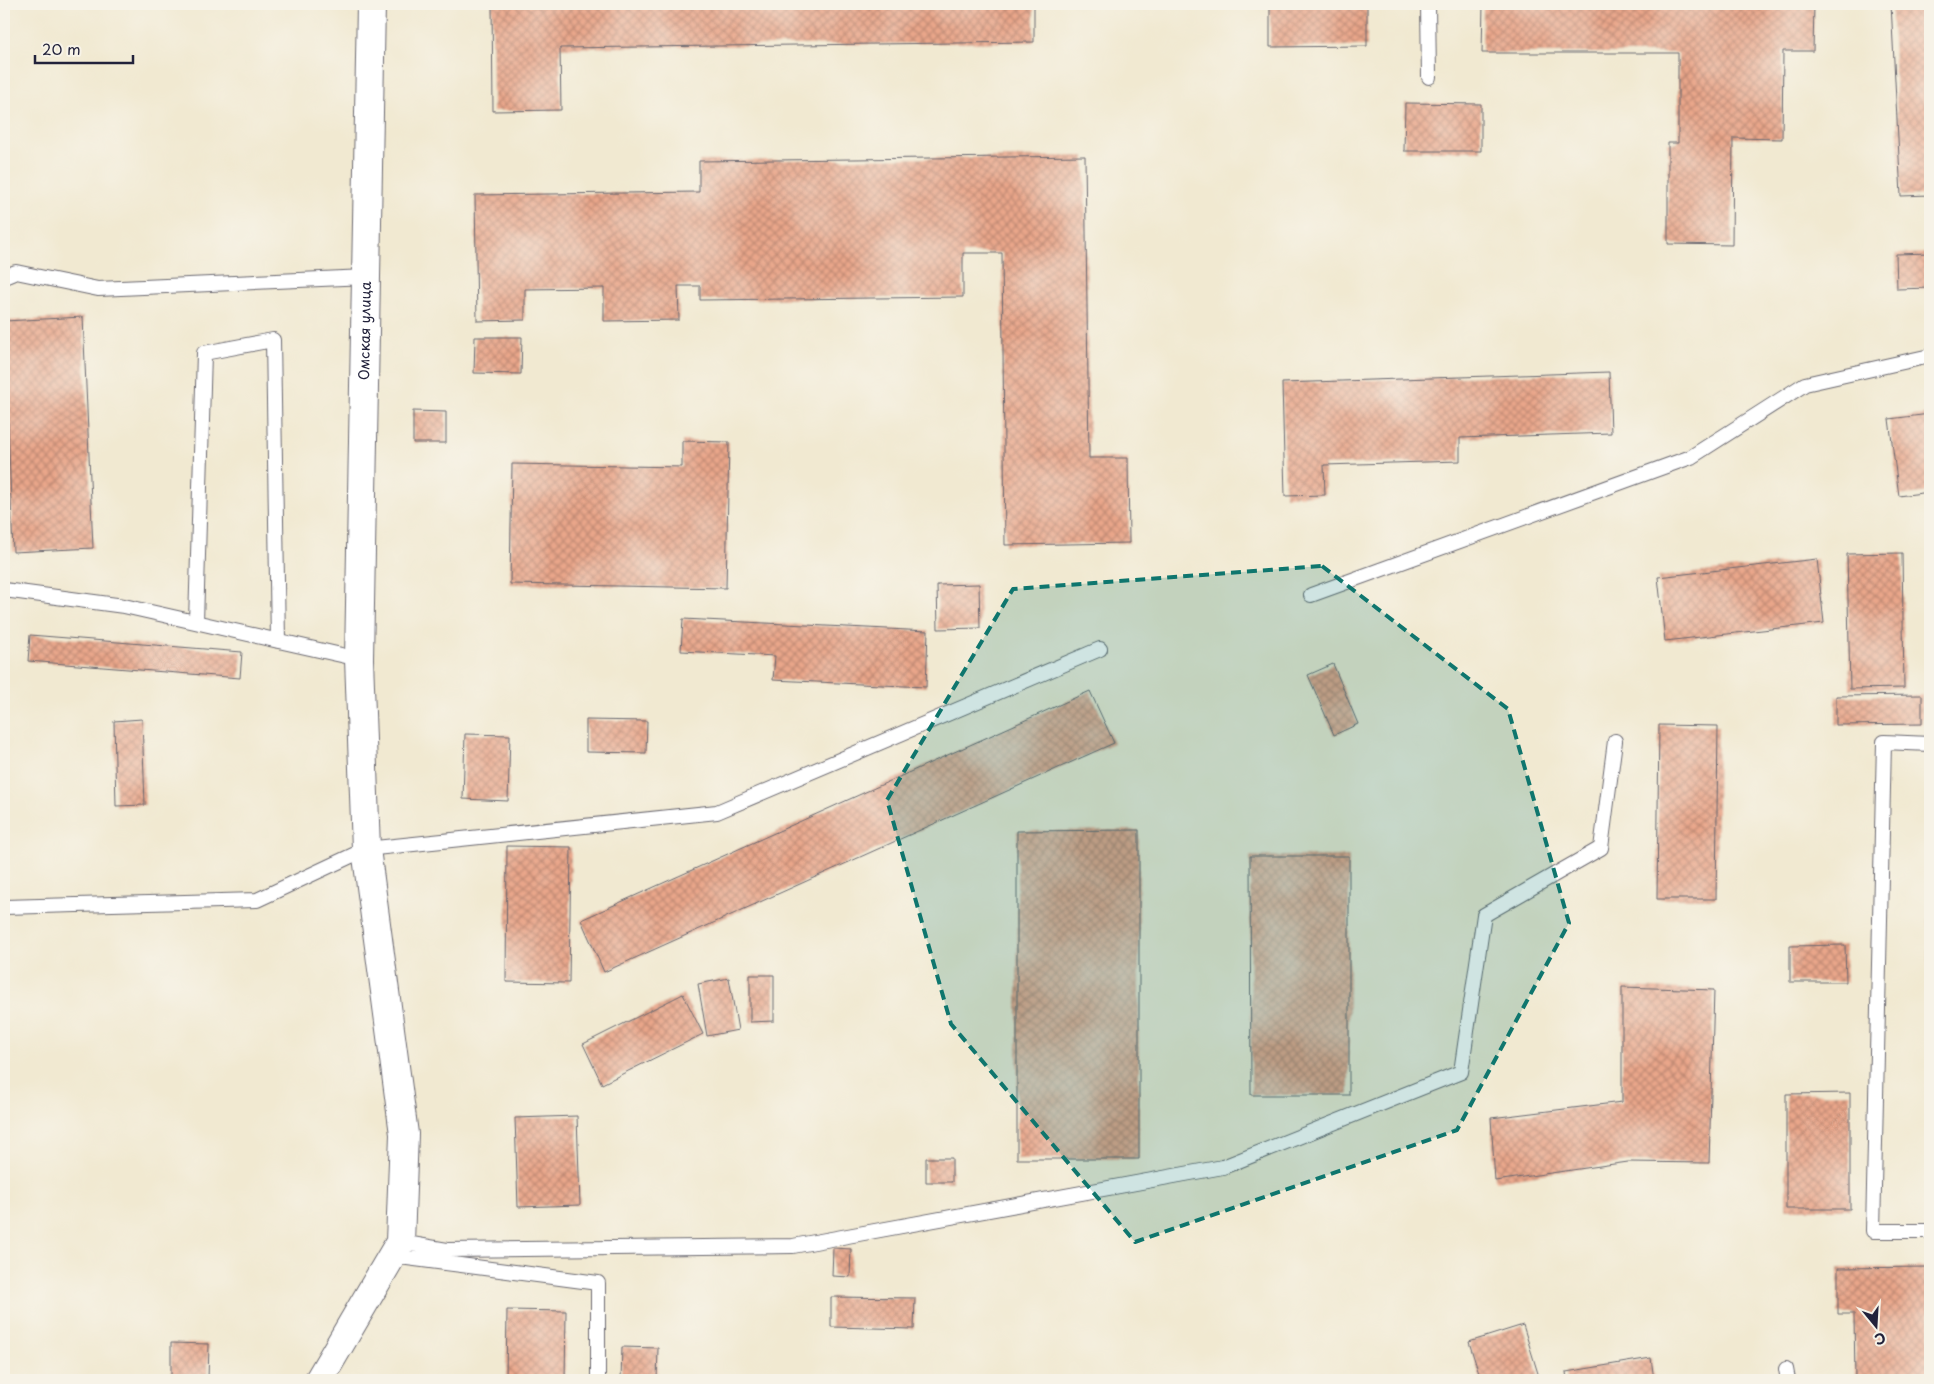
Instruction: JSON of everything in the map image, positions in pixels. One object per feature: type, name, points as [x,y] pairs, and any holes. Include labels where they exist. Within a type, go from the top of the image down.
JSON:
[{"type":"street","name":"Омская улица","points":[[370,4],[359,658],[366,849],[404,1134],[396,1249]]},
{"type":"street","points":[[320,1380],[396,1249]]},
{"type":"lane","points":[[1428,4],[1428,78]]},
{"type":"lane","points":[[4,277],[16,272],[98,289],[366,277]]},
{"type":"lane","points":[[196,622],[204,353],[273,340],[278,641]]},
{"type":"lane","points":[[1311,595],[1691,457],[1805,384],[1930,356]]},
{"type":"lane","points":[[4,590],[124,606],[359,658]]},
{"type":"lane","points":[[4,907],[257,900],[366,849],[717,812],[1100,650]]},
{"type":"lane","points":[[396,1249],[793,1246],[1223,1167],[1461,1072],[1484,915],[1601,848],[1615,741]]},
{"type":"lane","points":[[1930,744],[1884,742],[1873,1231],[1930,1231]]},
{"type":"lane","points":[[396,1249],[598,1283],[598,1380]]},
{"type":"highlighted area","points":[[1322,566],[1508,709],[1569,923],[1457,1130],[1135,1242],[951,1024],[887,800],[1013,589]]},
{"type":"building","points":[[492,4],[1034,4],[1034,42],[560,48],[561,110],[493,111]]},
{"type":"building","points":[[1270,4],[1367,4],[1367,46],[1270,47]]},
{"type":"building","points":[[1483,4],[1814,4],[1813,51],[1783,51],[1782,139],[1733,138],[1732,245],[1668,244],[1668,143],[1678,143],[1678,53],[1482,53]]},
{"type":"building","points":[[1891,4],[1930,4],[1930,195],[1901,196]]},
{"type":"building","points":[[1405,103],[1481,104],[1481,151],[1404,151]]},
{"type":"building","points":[[1085,156],[1089,458],[1128,458],[1129,543],[1005,545],[1002,253],[963,253],[963,297],[700,300],[700,286],[678,286],[679,320],[604,321],[604,288],[525,289],[525,320],[477,321],[475,195],[699,192],[699,161]]},
{"type":"building","points":[[1930,253],[1930,288],[1897,289],[1896,254]]},
{"type":"building","points":[[83,317],[93,548],[13,552],[4,321]]},
{"type":"building","points":[[475,337],[522,337],[521,374],[474,373]]},
{"type":"building","points":[[1609,372],[1611,433],[1460,438],[1460,461],[1324,465],[1325,495],[1285,496],[1282,383]]},
{"type":"building","points":[[413,411],[446,412],[446,443],[413,443]]},
{"type":"building","points":[[1930,414],[1930,492],[1899,496],[1889,419]]},
{"type":"building","points":[[682,441],[729,442],[726,588],[510,584],[512,464],[682,467]]},
{"type":"building","points":[[1902,553],[1904,688],[1850,689],[1847,554]]},
{"type":"building","points":[[1817,559],[1824,623],[1665,641],[1658,577]]},
{"type":"building","points":[[979,584],[980,628],[938,629],[937,585]]},
{"type":"building","points":[[683,619],[928,631],[926,687],[773,680],[775,656],[681,651]]},
{"type":"building","points":[[30,635],[242,652],[240,678],[28,661]]},
{"type":"building","points":[[1333,664],[1358,724],[1334,735],[1308,675]]},
{"type":"building","points":[[1090,691],[1114,743],[604,972],[581,920]]},
{"type":"building","points":[[1922,695],[1922,724],[1836,725],[1836,696]]},
{"type":"building","points":[[142,719],[145,805],[116,806],[114,721]]},
{"type":"building","points":[[586,720],[647,721],[646,753],[586,752]]},
{"type":"building","points":[[1659,725],[1718,726],[1716,899],[1657,899]]},
{"type":"building","points":[[465,734],[510,735],[508,801],[463,799]]},
{"type":"building","points":[[1927,758],[1930,758],[1930,1035],[1929,1035]]},
{"type":"building","points":[[1139,830],[1139,1159],[1017,1159],[1017,831]]},
{"type":"building","points":[[507,846],[571,847],[569,983],[506,982]]},
{"type":"building","points":[[1250,856],[1349,856],[1349,1095],[1251,1095]]},
{"type":"building","points":[[1845,945],[1846,982],[1790,982],[1790,946]]},
{"type":"building","points":[[750,975],[774,975],[774,1021],[750,1022]]},
{"type":"building","points":[[729,978],[738,1030],[707,1036],[698,984]]},
{"type":"building","points":[[1622,987],[1714,990],[1709,1163],[1628,1162],[1495,1181],[1491,1118],[1622,1102]]},
{"type":"building","points":[[683,994],[703,1034],[602,1084],[583,1044]]},
{"type":"building","points":[[1850,1093],[1850,1209],[1786,1209],[1786,1094]]},
{"type":"building","points":[[577,1116],[580,1205],[518,1207],[515,1118]]},
{"type":"building","points":[[926,1158],[952,1158],[952,1182],[926,1182]]},
{"type":"building","points":[[833,1248],[851,1249],[850,1277],[832,1276]]},
{"type":"building","points":[[1930,1267],[1930,1380],[1855,1380],[1854,1314],[1838,1314],[1838,1268]]},
{"type":"building","points":[[831,1297],[915,1298],[914,1329],[831,1327]]},
{"type":"building","points":[[507,1310],[566,1311],[565,1380],[506,1380]]},
{"type":"building","points":[[1523,1325],[1540,1380],[1481,1380],[1469,1342]]},
{"type":"building","points":[[171,1343],[209,1344],[208,1380],[171,1380]]},
{"type":"building","points":[[622,1347],[658,1348],[657,1380],[621,1380]]},
{"type":"building","points":[[1651,1358],[1654,1380],[1567,1380],[1566,1372]]}]
